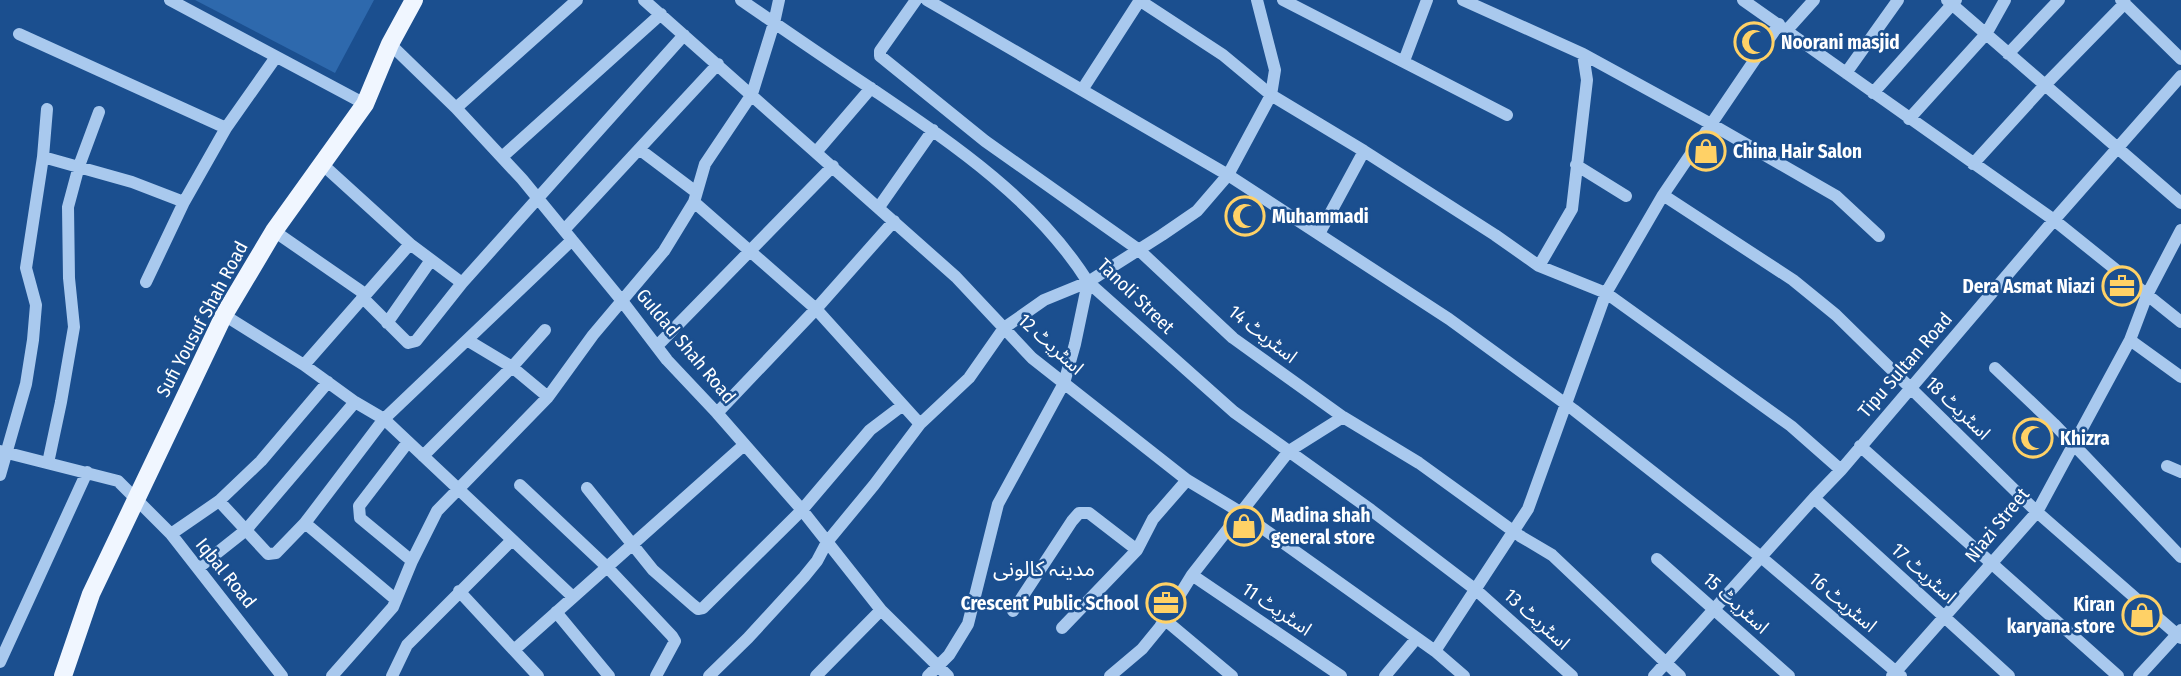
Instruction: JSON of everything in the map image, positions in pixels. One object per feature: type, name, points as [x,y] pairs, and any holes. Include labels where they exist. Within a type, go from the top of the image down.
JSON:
[{"type":"main road","name":"Sufi Yousuf Shah Road","points":[[63,676],[92,594],[224,315],[274,231],[365,104],[390,44],[414,0]]},
{"type":"street","points":[[170,0],[365,104]]},
{"type":"street","points":[[456,108],[577,0]]},
{"type":"street","name":"اسٹریٹ 12","points":[[644,0],[956,277],[1032,358],[1188,480],[1240,512],[1435,651],[1464,676]]},
{"type":"street","name":"Tanoli Street","points":[[741,0],[933,130],[1021,200],[1073,258],[1088,282],[1234,412],[1371,510],[1476,590]]},
{"type":"street","points":[[332,676],[393,607],[437,511],[548,397],[593,335],[664,251],[695,197],[705,164],[752,94],[779,0]]},
{"type":"street","name":"اسٹریٹ 14","points":[[916,0],[880,51],[880,56],[985,141],[1139,250],[1233,338],[1343,417],[1419,463],[1552,555],[1681,676]]},
{"type":"street","name":"اسٹریٹ 16","points":[[928,0],[1228,175],[1450,319],[1761,556],[1896,675]]},
{"type":"street","points":[[1082,90],[1139,0],[1223,55],[1271,95],[1364,150],[1539,266],[1606,293],[1791,426],[1841,470]]},
{"type":"street","points":[[709,676],[804,578],[827,542],[920,424],[969,378],[1004,328],[1044,300],[1088,282],[1197,211],[1228,175],[1271,95],[1275,70],[1257,0]]},
{"type":"street","points":[[1283,0],[1299,4],[1507,115]]},
{"type":"street","points":[[1404,61],[1427,0]]},
{"type":"street","points":[[1463,0],[1583,54],[1711,124],[1836,196],[1879,236]]},
{"type":"street","points":[[1743,0],[2054,220],[2181,321]]},
{"type":"street","points":[[1435,651],[1528,509],[1606,293],[1663,195],[1711,124],[1783,27],[1814,0]]},
{"type":"street","points":[[1846,73],[1898,0]]},
{"type":"street","points":[[1909,119],[1986,34],[2005,0]]},
{"type":"street","points":[[2008,54],[2059,0]]},
{"type":"street","points":[[1873,93],[1952,2],[2044,86],[2181,203]]},
{"type":"street","points":[[1973,164],[2123,2],[2181,59]]},
{"type":"street","points":[[502,157],[661,14]]},
{"type":"street","points":[[19,34],[226,128]]},
{"type":"street","points":[[274,231],[363,295],[387,323],[408,343],[412,343],[537,198],[684,35]]},
{"type":"street","name":"Guldad Shah Road","points":[[390,44],[502,157],[657,346],[802,510],[881,610],[943,671]]},
{"type":"street","points":[[1539,266],[1572,209],[1587,80],[1583,54]]},
{"type":"street","points":[[146,282],[184,202],[226,128],[276,57]]},
{"type":"street","points":[[219,501],[268,554],[272,555],[305,523],[384,419],[467,340],[568,235],[639,149],[718,64]]},
{"type":"street","name":"Tipu Sultan Road","points":[[1654,676],[1841,470],[2181,76]]},
{"type":"street","points":[[817,152],[871,88]]},
{"type":"street","points":[[0,475],[4,452],[26,384],[33,340],[36,305],[26,268],[43,157],[47,109]]},
{"type":"street","points":[[48,463],[74,327],[69,278],[68,207],[79,166],[99,112]]},
{"type":"street","points":[[879,207],[933,130]]},
{"type":"street","points":[[639,149],[816,309],[920,424]]},
{"type":"street","points":[[1320,234],[1364,150]]},
{"type":"street","points":[[43,157],[132,182],[184,202]]},
{"type":"street","points":[[322,164],[410,244],[462,283]]},
{"type":"street","points":[[1576,164],[1626,196]]},
{"type":"street","points":[[657,346],[833,166]]},
{"type":"street","name":"اسٹریٹ 18","points":[[1663,195],[1793,280],[1836,315],[2038,512],[2180,634]]},
{"type":"street","points":[[717,413],[816,309],[894,221]]},
{"type":"street","name":"Niazi Street","points":[[1896,675],[2038,512],[2130,340],[2147,295],[2181,230]]},
{"type":"street","points":[[304,365],[410,244]]},
{"type":"street","points":[[387,323],[431,260]]},
{"type":"street","points":[[929,676],[943,671],[949,655],[968,624],[998,504],[1064,383],[1088,282]]},
{"type":"street","points":[[224,315],[384,419],[572,597]]},
{"type":"street","points":[[423,456],[545,330]]},
{"type":"street","points":[[467,340],[512,367],[548,397]]},
{"type":"street","points":[[2130,340],[2181,377]]},
{"type":"street","points":[[1995,368],[2054,424],[2181,557]]},
{"type":"street","points":[[171,534],[219,501],[261,461],[328,382]]},
{"type":"street","points":[[198,568],[246,530],[355,402]]},
{"type":"street","points":[[587,488],[653,570],[698,609],[703,608],[802,510],[870,430],[903,405]]},
{"type":"street","points":[[1110,676],[1143,649],[1192,575],[1289,451],[1343,417]]},
{"type":"street","points":[[408,442],[359,506],[358,511],[360,517],[412,561]]},
{"type":"street","points":[[514,650],[744,445]]},
{"type":"street","points":[[1860,446],[2118,676]]},
{"type":"street","name":"Iqbal Road","points":[[4,452],[118,481],[171,534],[282,676]]},
{"type":"street","points":[[2167,466],[2181,472]]},
{"type":"street","points":[[0,662],[87,472]]},
{"type":"street","points":[[1062,628],[1138,550],[1153,519],[1188,480]]},
{"type":"street","points":[[520,485],[607,566],[675,641],[656,676]]},
{"type":"street","name":"اسٹریٹ 17","points":[[1814,498],[2009,676]]},
{"type":"street","points":[[1013,611],[1079,513],[1089,513],[1138,550]]},
{"type":"street","points":[[305,523],[395,599]]},
{"type":"street","points":[[392,676],[407,645],[512,540]]},
{"type":"street","name":"اسٹریٹ 15","points":[[1657,559],[1789,676]]},
{"type":"street","name":"اسٹریٹ 11","points":[[1192,575],[1341,676]]},
{"type":"street","name":"اسٹریٹ 13","points":[[1476,590],[1572,676]]},
{"type":"street","points":[[459,592],[538,676]]},
{"type":"street","points":[[816,676],[881,610]]},
{"type":"street","points":[[556,612],[608,676]]},
{"type":"street","points":[[1164,619],[1232,676]]},
{"type":"street","points":[[2139,676],[2180,634]]},
{"type":"street","points":[[1385,676],[1416,639]]},
{"type":"shaded area","points":[[195,0],[374,0],[335,73]]},
{"type":"place","name":"Noorani masjid","points":[[1754,42]]},
{"type":"place","name":"China Hair Salon","points":[[1706,151]]},
{"type":"place","name":"Muhammadi","points":[[1245,216]]},
{"type":"place","name":"Dera Asmat Niazi","points":[[2122,286]]},
{"type":"place","name":"Khizra","points":[[2033,438]]},
{"type":"place","name":"Madina shah general store","points":[[1244,526]]},
{"type":"place","name":"Crescent Public School","points":[[1166,603]]},
{"type":"place","name":"Kiran karyana store","points":[[2142,615]]},
{"type":"district","name":"مدینہ کالونی","points":[[1044,569]]}]
